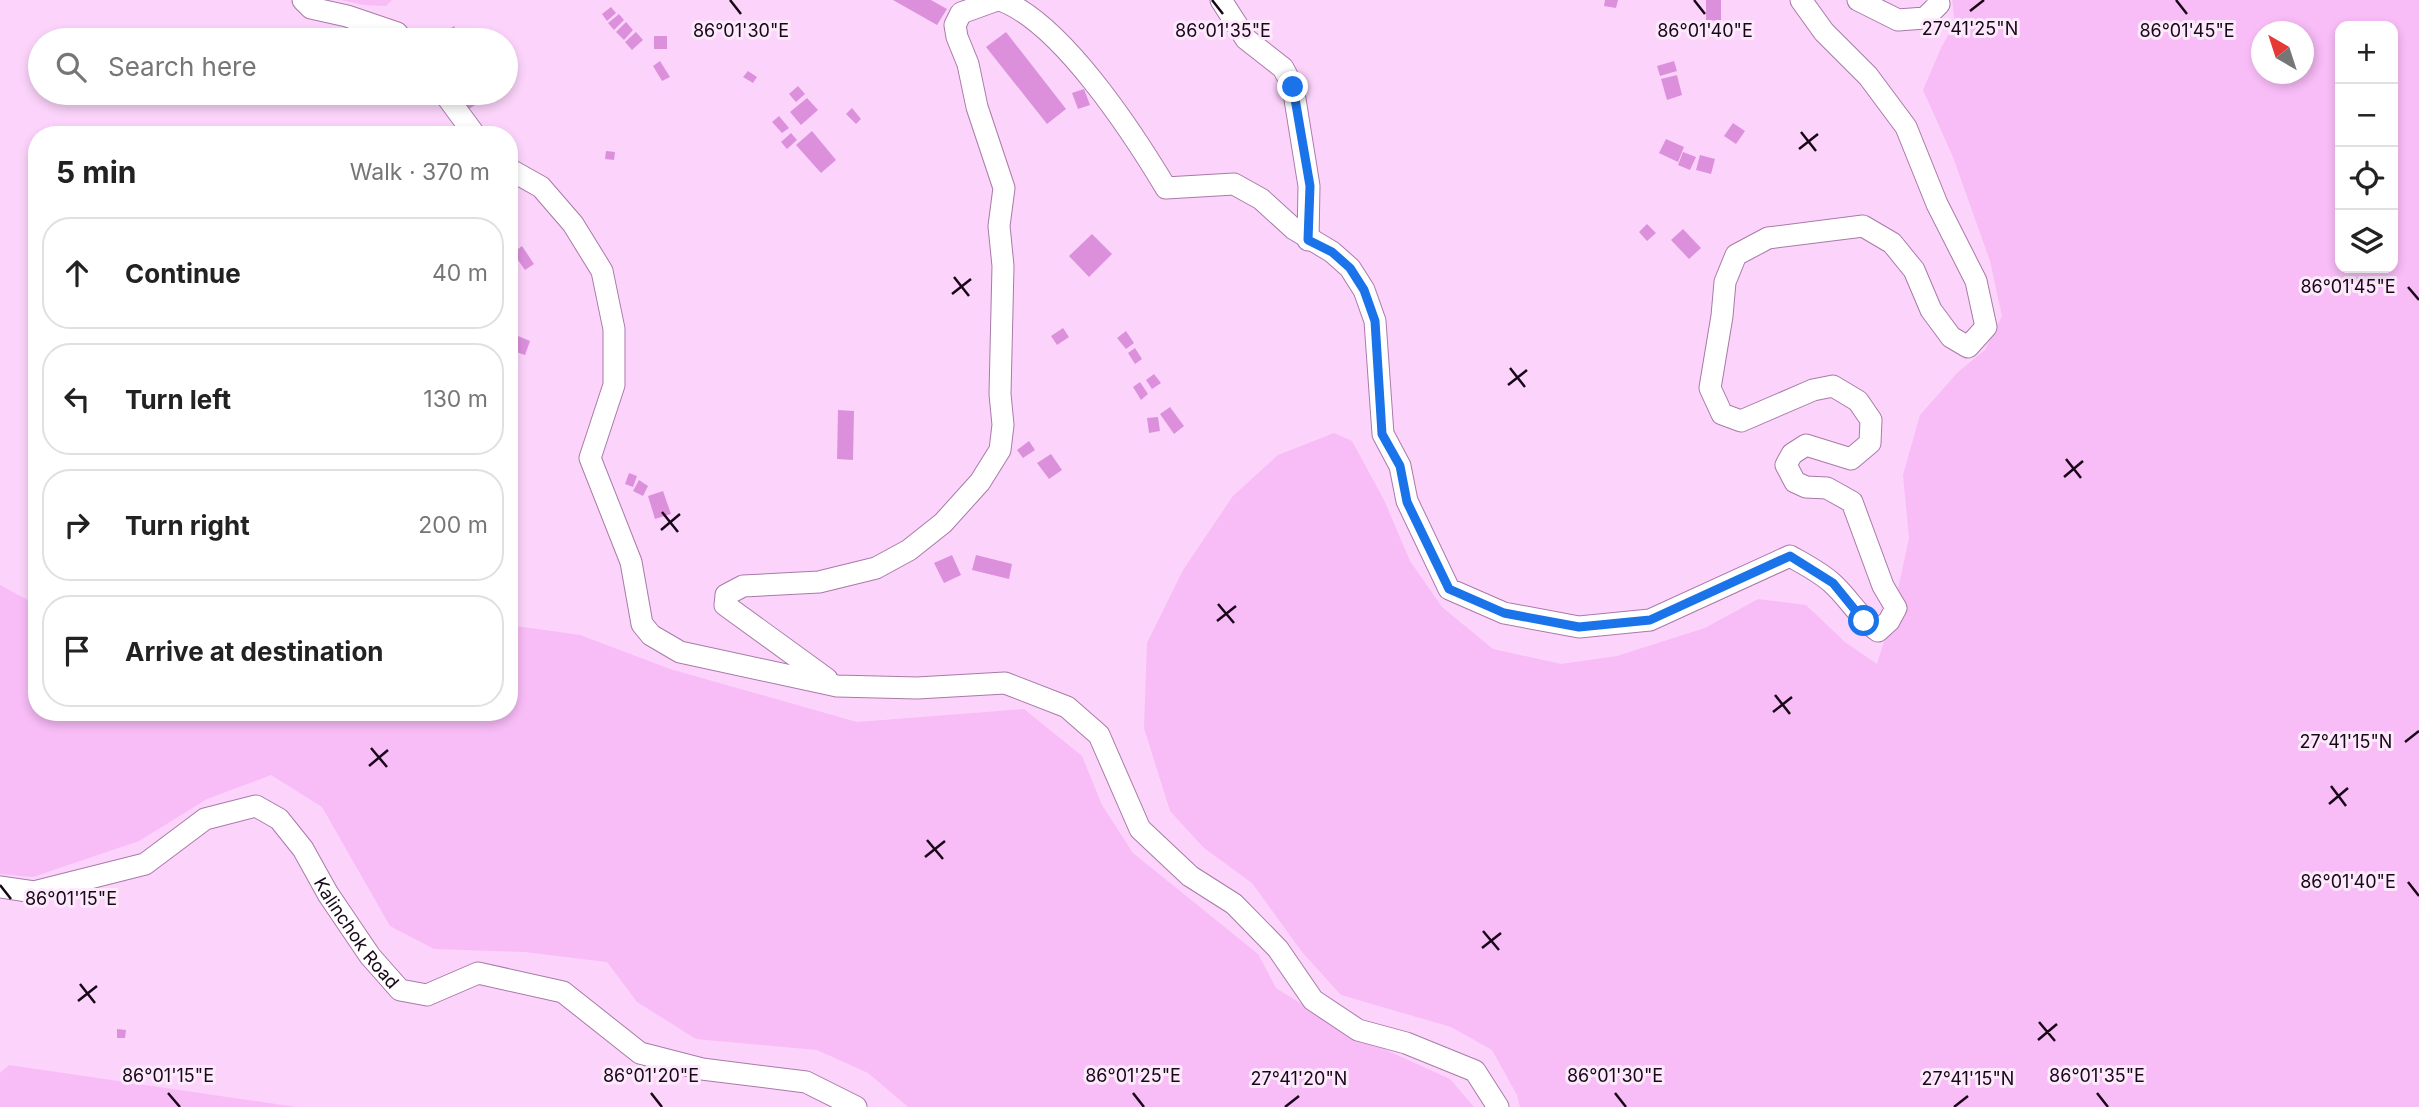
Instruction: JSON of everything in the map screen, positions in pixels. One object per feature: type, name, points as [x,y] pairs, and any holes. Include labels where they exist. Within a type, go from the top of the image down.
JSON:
[{"type":"street","points":[[303,0],[311,8],[382,28]]},
{"type":"street","points":[[837,686],[725,605],[726,595],[743,586],[820,582],[876,568],[909,550],[943,523],[980,482],[1000,450],[1003,425],[1000,394],[1003,266],[999,226],[1003,188],[955,25],[961,13],[999,0],[1017,6],[1046,31],[1098,87],[1139,143],[1166,188],[1234,184],[1261,199],[1308,240],[1332,252],[1350,268],[1364,290],[1375,321],[1382,434],[1400,466],[1407,502],[1449,589],[1504,613],[1579,627],[1650,620],[1790,556],[1833,583],[1864,621],[1878,631],[1889,621],[1896,608],[1883,586],[1852,502],[1828,488],[1806,487],[1795,482],[1786,465],[1792,454],[1806,445],[1851,459],[1870,443],[1871,420],[1858,401],[1833,386],[1813,390],[1741,421],[1722,414],[1710,388],[1725,282],[1737,255],[1768,238],[1863,226],[1892,243],[1914,270],[1931,310],[1951,337],[1968,347],[1986,327],[1976,281],[1937,204],[1906,127],[1868,76],[1824,32],[1801,0]]},
{"type":"street","points":[[1222,0],[1245,39],[1283,68],[1293,87],[1310,186],[1308,240]]},
{"type":"street","points":[[1858,0],[1898,20],[1925,18],[1939,4],[1938,0]]},
{"type":"street","points":[[453,105],[468,126]]},
{"type":"street","points":[[518,174],[541,187],[573,224],[602,271],[614,329],[614,385],[590,458],[631,562],[642,624],[661,643],[680,652],[837,686],[917,688],[1005,683],[1067,707],[1099,735],[1140,830],[1190,876],[1234,904],[1278,949],[1313,1000],[1358,1030],[1406,1043],[1475,1071],[1499,1107]]},
{"type":"street","name":"Kalinchok Road","points":[[0,887],[34,892],[145,864],[205,819],[256,806],[279,819],[303,849],[328,894],[370,956],[400,990],[427,995],[478,973],[563,992],[640,1053],[702,1069],[806,1082],[856,1107]]},
{"type":"shaded area","points":[[340,0],[392,0],[386,6]]},
{"type":"shaded area","points":[[1952,0],[2419,0],[2419,1107],[1520,1107],[1517,1095],[1492,1050],[1451,1027],[1341,995],[1302,952],[1252,883],[1204,848],[1170,811],[1144,728],[1147,643],[1183,570],[1233,496],[1278,455],[1334,433],[1352,441],[1384,500],[1410,561],[1442,607],[1493,649],[1561,664],[1617,656],[1705,628],[1758,599],[1806,605],[1845,642],[1877,664],[1893,613],[1909,538],[1903,475],[1920,415],[1958,372],[1985,350],[2002,316],[1990,261],[1953,157],[1923,90],[1955,23]]},
{"type":"shaded area","points":[[0,585],[28,600],[28,721],[518,721],[518,626],[580,635],[670,669],[857,722],[1024,709],[1082,756],[1102,805],[1133,853],[1258,954],[1276,988],[1344,1031],[1450,1079],[1474,1107],[908,1107],[868,1073],[817,1050],[696,1039],[637,1002],[607,962],[525,952],[434,949],[390,926],[322,807],[271,775],[207,799],[139,841],[33,877],[0,874]]},
{"type":"shaded area","points":[[9,1065],[296,1107],[0,1107],[0,1073]]},
{"type":"building","points":[[893,0],[931,0],[947,9],[937,25]]},
{"type":"building","points":[[1605,0],[1618,0],[1616,8],[1604,6]]},
{"type":"building","points":[[1706,0],[1721,0],[1721,21],[1706,20]]},
{"type":"building","points":[[611,7],[616,13],[607,21],[602,14]]},
{"type":"building","points":[[619,14],[624,20],[614,30],[608,23]]},
{"type":"building","points":[[626,22],[633,30],[624,40],[616,32]]},
{"type":"building","points":[[636,32],[643,40],[632,50],[625,42]]},
{"type":"building","points":[[1006,32],[1066,109],[1047,124],[986,47]]},
{"type":"building","points":[[654,36],[667,36],[667,49],[654,49]]},
{"type":"building","points":[[660,61],[670,77],[662,81],[653,66]]},
{"type":"building","points":[[1674,61],[1677,71],[1660,76],[1657,66]]},
{"type":"building","points":[[748,71],[757,77],[753,83],[743,77]]},
{"type":"building","points":[[1677,75],[1682,95],[1667,100],[1661,79]]},
{"type":"building","points":[[798,86],[805,94],[796,102],[789,94]]},
{"type":"building","points":[[1084,89],[1090,105],[1078,109],[1072,93]]},
{"type":"building","points":[[807,98],[818,110],[801,125],[790,112]]},
{"type":"building","points":[[852,108],[861,119],[856,124],[846,114]]},
{"type":"building","points":[[779,116],[789,128],[782,133],[772,122]]},
{"type":"building","points":[[1733,123],[1745,131],[1736,144],[1724,136]]},
{"type":"building","points":[[812,131],[836,160],[821,173],[796,145]]},
{"type":"building","points":[[791,133],[797,140],[787,149],[781,142]]},
{"type":"building","points":[[1666,139],[1684,147],[1678,162],[1659,153]]},
{"type":"building","points":[[606,151],[615,152],[614,160],[605,159]]},
{"type":"building","points":[[1683,152],[1696,157],[1690,170],[1678,165]]},
{"type":"building","points":[[1700,155],[1715,159],[1711,174],[1696,170]]},
{"type":"building","points":[[1647,224],[1656,233],[1647,241],[1639,232]]},
{"type":"building","points":[[1683,229],[1701,248],[1689,259],[1671,240]]},
{"type":"building","points":[[1092,234],[1112,254],[1089,277],[1069,256]]},
{"type":"building","points":[[522,246],[534,264],[525,270],[518,260],[518,249]]},
{"type":"building","points":[[1063,328],[1069,337],[1057,345],[1051,336]]},
{"type":"building","points":[[1126,331],[1134,343],[1126,349],[1117,338]]},
{"type":"building","points":[[518,336],[530,341],[525,355],[518,353]]},
{"type":"building","points":[[1135,348],[1142,359],[1135,364],[1128,353]]},
{"type":"building","points":[[1154,374],[1161,383],[1152,389],[1146,380]]},
{"type":"building","points":[[1140,382],[1148,394],[1141,400],[1133,387]]},
{"type":"building","points":[[1170,407],[1184,426],[1174,434],[1160,414]]},
{"type":"building","points":[[838,410],[854,411],[853,460],[837,459]]},
{"type":"building","points":[[1158,417],[1160,431],[1149,433],[1147,418]]},
{"type":"building","points":[[1029,441],[1035,450],[1023,458],[1017,450]]},
{"type":"building","points":[[1051,454],[1062,470],[1049,479],[1037,463]]},
{"type":"building","points":[[629,473],[637,476],[633,487],[625,484]]},
{"type":"building","points":[[639,480],[648,486],[643,496],[633,491]]},
{"type":"building","points":[[663,491],[671,514],[655,519],[648,496]]},
{"type":"building","points":[[952,555],[961,575],[944,583],[934,563]]},
{"type":"building","points":[[976,555],[1012,564],[1009,579],[972,570]]},
{"type":"building","points":[[117,1029],[126,1030],[125,1038],[117,1038]]},
{"type":"route","points":[[1293,87],[1310,186],[1308,240],[1332,252],[1350,268],[1364,290],[1375,321],[1382,434],[1400,466],[1407,502],[1449,589],[1504,613],[1579,627],[1650,620],[1790,556],[1833,583],[1864,621]]}]
